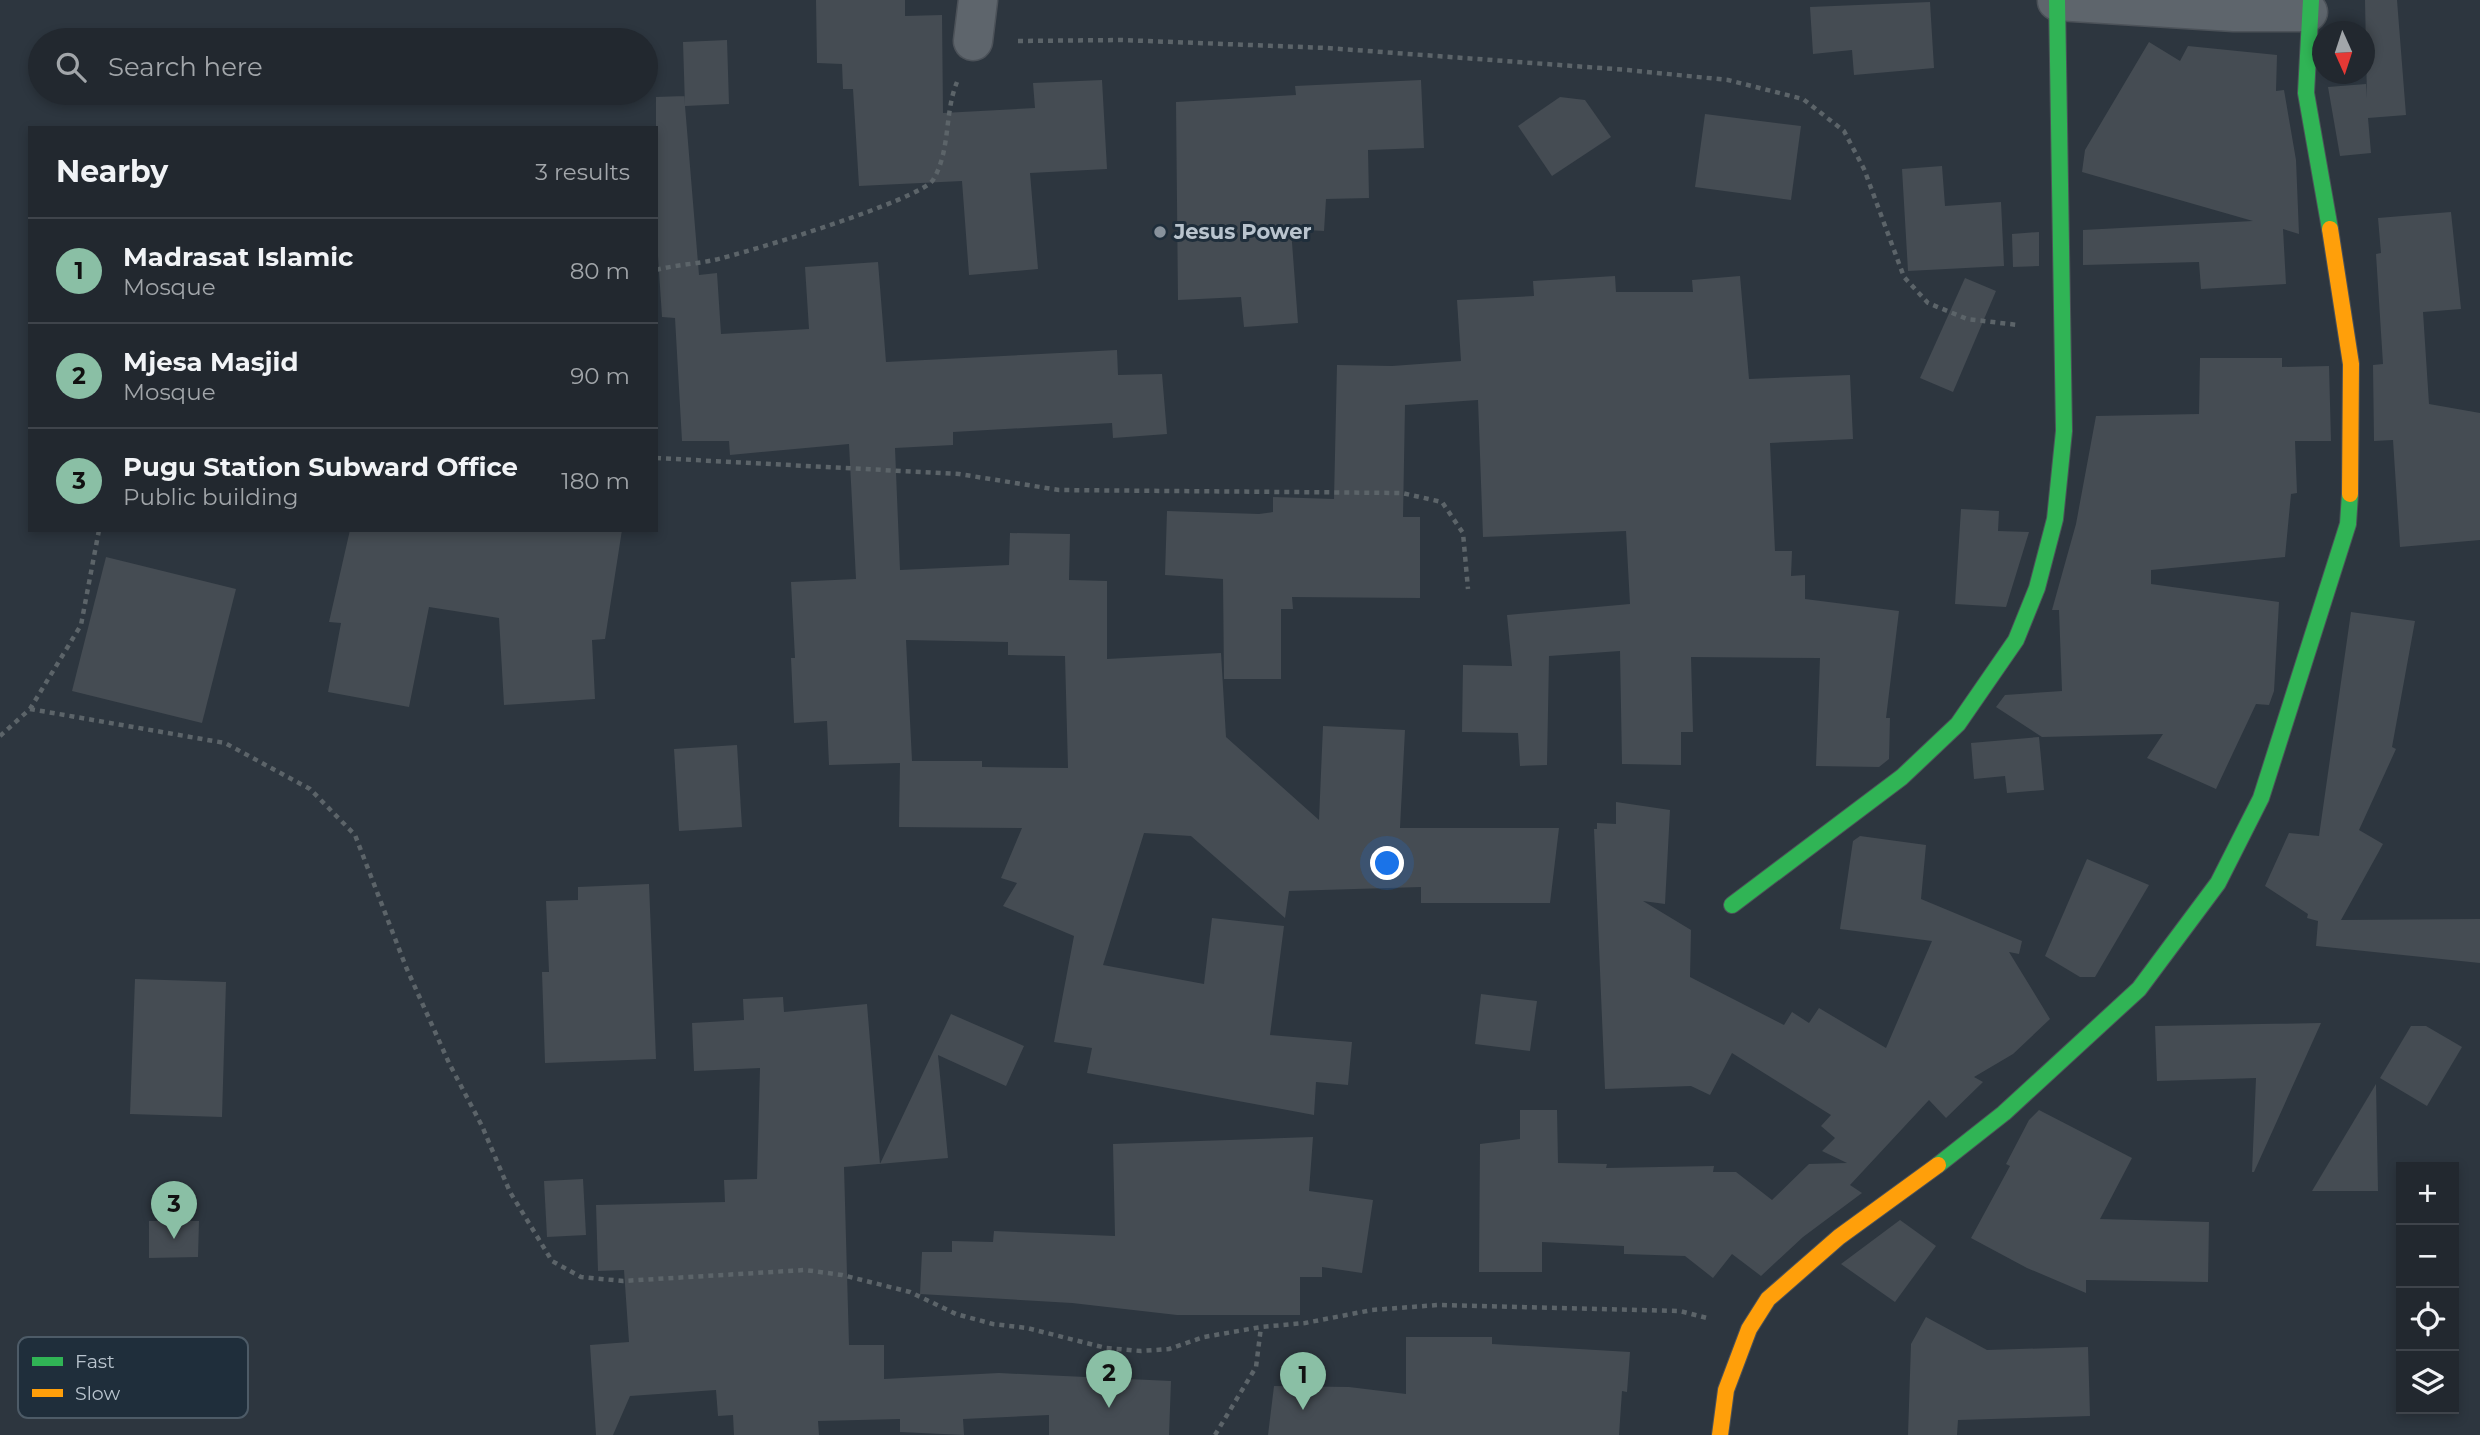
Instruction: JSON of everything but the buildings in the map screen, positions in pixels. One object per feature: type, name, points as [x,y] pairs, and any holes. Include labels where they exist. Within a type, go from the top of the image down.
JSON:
[{"type":"street","points":[[973,41],[978,0]]},
{"type":"street","points":[[1720,1435],[1726,1390],[1749,1329],[1768,1299],[1793,1273],[2004,1113],[2139,989],[2218,883],[2261,798],[2315,636],[2348,524],[2353,463],[2351,364],[2306,93],[2310,6],[2234,12],[2057,1],[2065,329],[2064,431],[2055,519],[2036,588],[2016,640],[1958,724],[1902,777],[1732,905]]},
{"type":"path","points":[[658,270],[713,260],[776,243],[886,204],[931,183],[943,161],[952,94],[973,41],[1121,40],[1327,48],[1716,79],[1803,99],[1844,131],[1864,169],[1904,277],[1928,303],[1967,319],[2065,329]]},
{"type":"path","points":[[658,458],[959,474],[1059,490],[1402,493],[1442,502],[1463,533],[1468,589]]},
{"type":"path","points":[[0,736],[30,709],[81,625],[99,532]]},
{"type":"path","points":[[30,709],[225,743],[310,789],[355,835],[406,967],[449,1063],[482,1126],[510,1192],[552,1261],[581,1277],[623,1281],[805,1270],[842,1275],[909,1292],[956,1314],[993,1324],[1027,1328],[1106,1348],[1142,1351],[1169,1349],[1204,1338],[1261,1327],[1305,1323],[1372,1310],[1438,1305],[1680,1311],[1749,1329]]},
{"type":"path","points":[[1215,1435],[1256,1367],[1261,1327]]},
{"type":"traffic: fast","points":[[1732,905],[1902,777],[1958,724],[2016,640],[2037,588],[2055,519],[2064,431],[2057,0]]},
{"type":"traffic: fast","points":[[2311,0],[2306,93],[2330,229]]},
{"type":"traffic: fast","points":[[1938,1165],[2004,1113],[2139,989],[2218,883],[2261,798],[2348,524],[2350,494]]},
{"type":"traffic: slow","points":[[2330,229],[2351,364],[2350,494]]},
{"type":"traffic: slow","points":[[1720,1435],[1726,1390],[1749,1329],[1768,1299],[1839,1237],[1938,1165]]},
{"type":"place","name":"Jesus Power","points":[[1160,232]]},
{"type":"place","name":"Pugu Station Subward Office","points":[[174,1239]]},
{"type":"place","name":"Mjesa Masjid","points":[[1109,1408]]},
{"type":"place","name":"Madrasat Islamic","points":[[1303,1410]]}]
